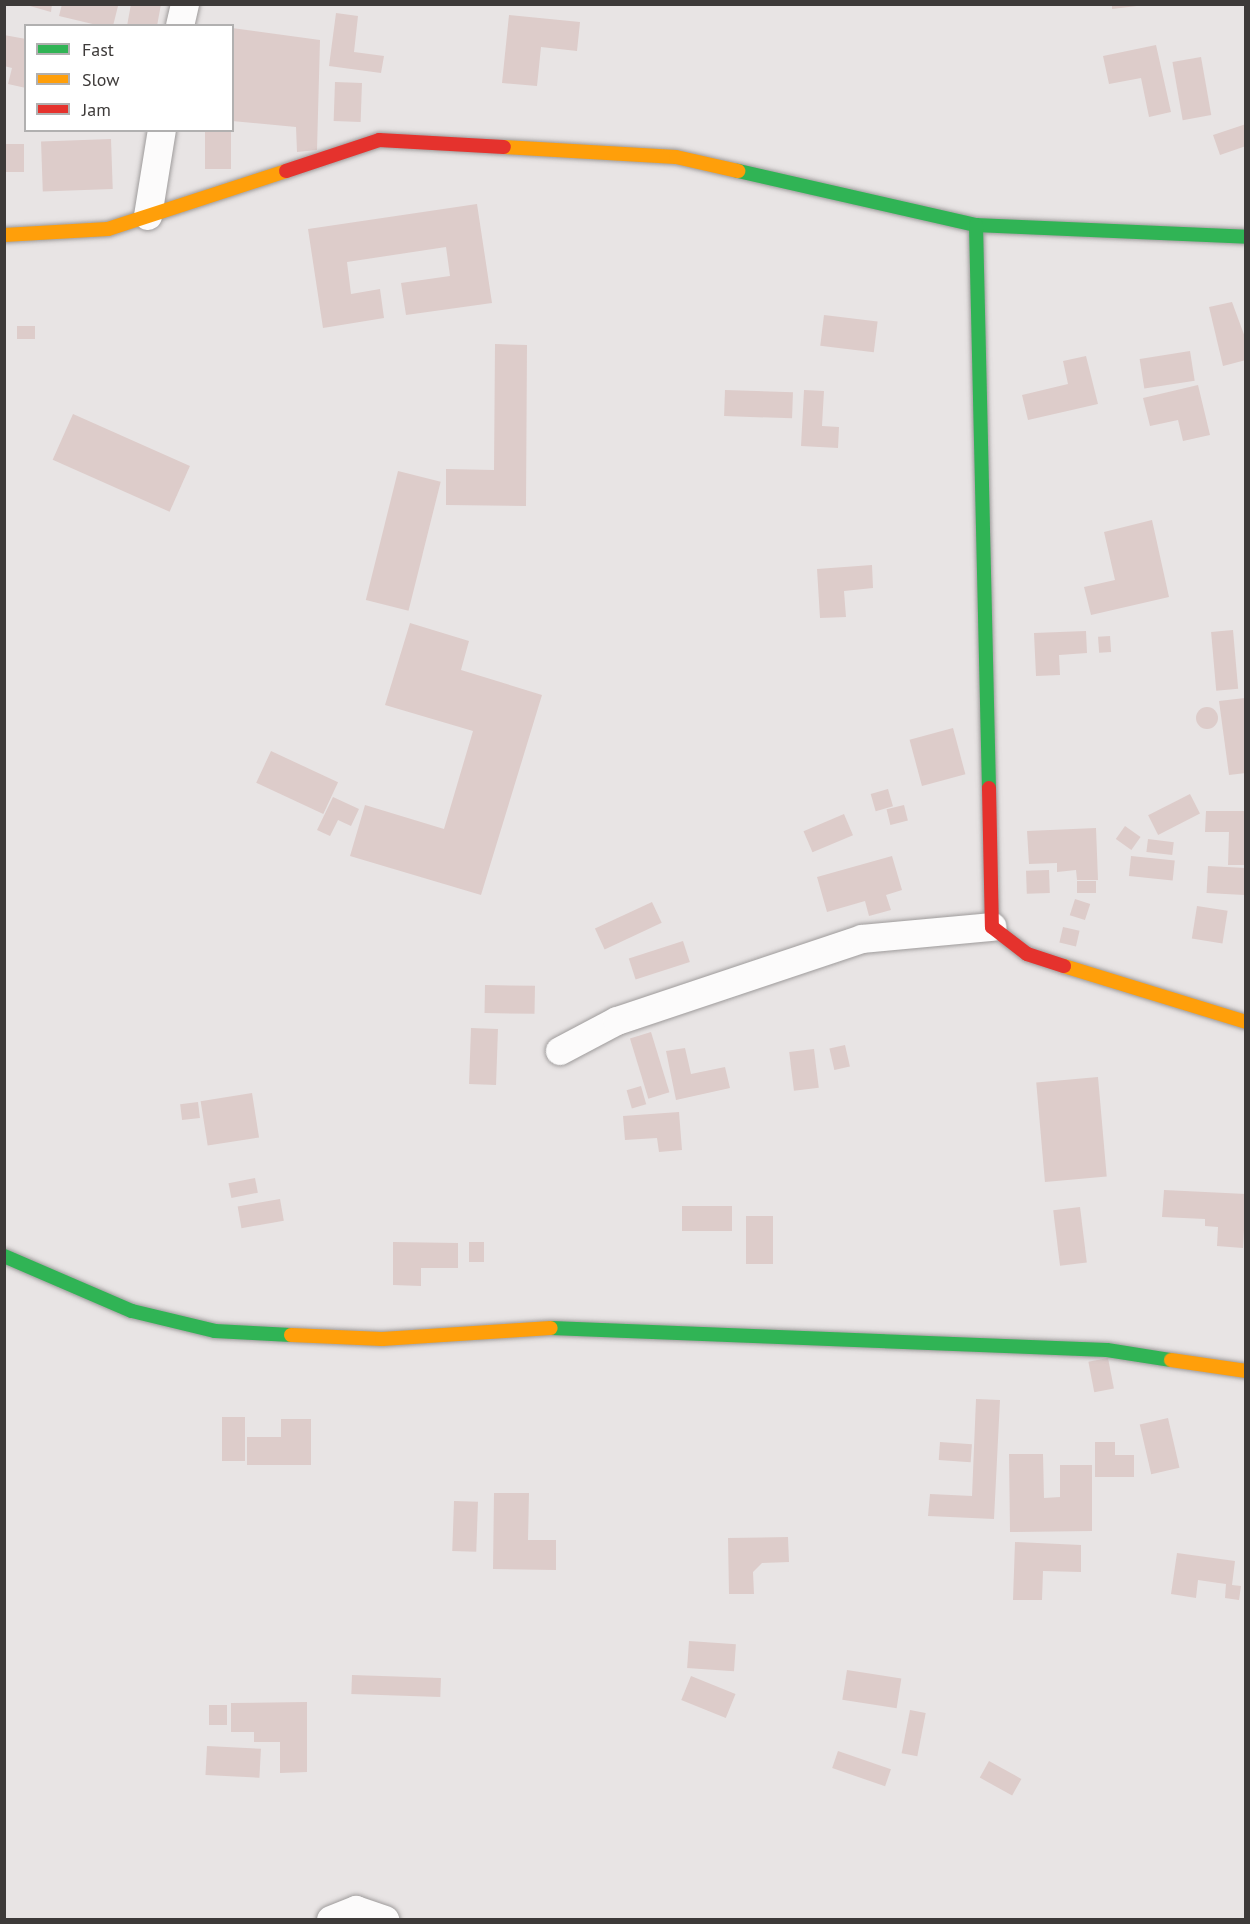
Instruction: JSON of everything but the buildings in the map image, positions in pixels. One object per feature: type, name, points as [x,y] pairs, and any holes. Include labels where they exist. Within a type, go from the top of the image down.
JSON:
[{"type":"street","points":[[180,24],[184,4]]},
{"type":"street","points":[[148,216],[162,132]]},
{"type":"street","points":[[4,235],[108,229],[379,140],[676,157],[976,225],[1245,237]]},
{"type":"street","points":[[976,225],[992,927]]},
{"type":"street","points":[[560,1051],[628,1017],[862,939],[992,927],[1027,954],[1245,1022]]},
{"type":"street","points":[[4,1256],[132,1311],[215,1331],[382,1339],[537,1328],[1107,1350],[1245,1371]]},
{"type":"street","points":[[331,1920],[356,1910],[385,1920]]},
{"type":"traffic: fast","points":[[738,171],[976,225],[1246,237]]},
{"type":"traffic: fast","points":[[976,225],[989,788]]},
{"type":"traffic: fast","points":[[4,1256],[132,1311],[215,1331],[291,1335]]},
{"type":"traffic: fast","points":[[551,1328],[1107,1350],[1171,1360]]},
{"type":"traffic: slow","points":[[504,147],[676,157],[738,171]]},
{"type":"traffic: slow","points":[[4,235],[108,229],[286,171]]},
{"type":"traffic: slow","points":[[1064,966],[1246,1022]]},
{"type":"traffic: slow","points":[[291,1335],[382,1339],[551,1328]]},
{"type":"traffic: slow","points":[[1171,1360],[1246,1371]]},
{"type":"traffic: jam","points":[[286,171],[379,140],[504,147]]},
{"type":"traffic: jam","points":[[989,788],[992,927],[1027,954],[1064,966]]}]
